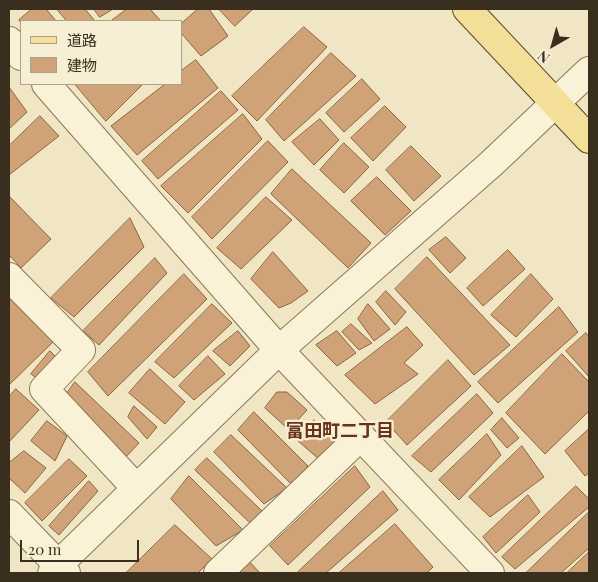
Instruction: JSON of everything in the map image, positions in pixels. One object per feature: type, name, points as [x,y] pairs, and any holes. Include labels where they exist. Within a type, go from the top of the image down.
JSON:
[{"type":"main road","points":[[467,9],[589,139]]},
{"type":"street","points":[[9,41],[20,55]]},
{"type":"street","points":[[9,514],[59,570],[136,488],[279,350],[491,164],[589,71]]},
{"type":"street","points":[[47,85],[279,350],[490,573]]},
{"type":"street","points":[[9,277],[81,350],[44,389],[136,488]]},
{"type":"street","points":[[218,573],[361,436]]},
{"type":"building","points":[[32,9],[46,9],[55,20],[20,22],[19,20]]},
{"type":"building","points":[[57,9],[85,9],[94,20],[66,20]]},
{"type":"building","points":[[94,9],[113,9],[100,17]]},
{"type":"building","points":[[127,9],[150,9],[160,20],[112,20]]},
{"type":"building","points":[[198,9],[209,9],[228,36],[201,56],[182,34],[182,23]]},
{"type":"building","points":[[219,9],[253,9],[235,26]]},
{"type":"building","points":[[304,27],[327,47],[257,121],[232,96]]},
{"type":"building","points":[[331,53],[356,76],[284,141],[266,120]]},
{"type":"building","points":[[196,60],[218,88],[137,155],[111,126],[164,85],[182,85],[182,70]]},
{"type":"building","points":[[362,79],[380,99],[344,132],[326,113]]},
{"type":"building","points":[[76,85],[142,85],[106,121]]},
{"type":"building","points":[[9,87],[27,112],[9,129]]},
{"type":"building","points":[[221,91],[238,110],[158,179],[142,161]]},
{"type":"building","points":[[385,106],[406,127],[373,161],[351,138]]},
{"type":"building","points":[[243,114],[262,139],[188,213],[161,186]]},
{"type":"building","points":[[40,116],[59,136],[9,175],[9,146]]},
{"type":"building","points":[[320,119],[339,140],[314,165],[292,142]]},
{"type":"building","points":[[268,141],[288,162],[212,239],[192,217]]},
{"type":"building","points":[[344,143],[369,167],[344,193],[320,170]]},
{"type":"building","points":[[411,146],[441,176],[414,201],[386,170]]},
{"type":"building","points":[[292,169],[371,243],[348,268],[271,194]]},
{"type":"building","points":[[377,177],[411,211],[385,235],[351,201]]},
{"type":"building","points":[[9,196],[51,239],[21,268],[9,255]]},
{"type":"building","points":[[266,197],[292,220],[241,269],[217,248]]},
{"type":"building","points":[[130,218],[144,247],[74,317],[51,298]]},
{"type":"building","points":[[446,237],[466,258],[450,273],[429,250]]},
{"type":"building","points":[[508,250],[525,269],[483,306],[467,288]]},
{"type":"building","points":[[273,252],[308,291],[291,303],[279,308],[251,279]]},
{"type":"building","points":[[427,257],[510,345],[474,375],[395,289]]},
{"type":"building","points":[[155,258],[167,273],[99,345],[83,331]]},
{"type":"building","points":[[184,274],[207,299],[108,396],[88,372]]},
{"type":"building","points":[[531,274],[553,299],[516,337],[491,315]]},
{"type":"building","points":[[386,291],[406,312],[395,325],[376,302]]},
{"type":"building","points":[[9,292],[54,341],[9,385]]},
{"type":"building","points":[[212,304],[232,323],[174,378],[155,362]]},
{"type":"building","points":[[368,304],[390,329],[374,341],[358,319]]},
{"type":"building","points":[[559,307],[578,332],[498,403],[478,382]]},
{"type":"building","points":[[351,324],[372,343],[359,350],[342,332]]},
{"type":"building","points":[[407,327],[423,345],[404,363],[418,374],[375,404],[345,375]]},
{"type":"building","points":[[238,331],[250,346],[230,366],[213,351]]},
{"type":"building","points":[[337,331],[356,353],[337,366],[316,345]]},
{"type":"building","points":[[586,333],[589,337],[589,377],[566,351]]},
{"type":"building","points":[[50,351],[61,362],[42,382],[31,374]]},
{"type":"building","points":[[562,354],[589,382],[589,411],[545,454],[506,413]]},
{"type":"building","points":[[208,356],[225,374],[194,400],[179,386]]},
{"type":"building","points":[[448,360],[471,386],[407,445],[386,422]]},
{"type":"building","points":[[150,369],[185,402],[165,424],[129,393]]},
{"type":"building","points":[[75,382],[139,443],[122,461],[63,399]]},
{"type":"building","points":[[16,389],[39,410],[9,442],[9,397]]},
{"type":"building","points":[[277,392],[287,392],[307,410],[289,430],[265,408]]},
{"type":"building","points":[[477,394],[493,413],[431,472],[412,456]]},
{"type":"building","points":[[134,406],[157,427],[147,439],[128,417]]},
{"type":"building","points":[[254,412],[308,466],[293,486],[238,430]]},
{"type":"building","points":[[502,418],[519,438],[507,448],[491,430]]},
{"type":"building","points":[[314,420],[336,443],[320,460],[298,441]]},
{"type":"building","points":[[47,421],[67,436],[55,461],[31,441]]},
{"type":"building","points":[[589,429],[589,473],[585,476],[565,451]]},
{"type":"building","points":[[487,434],[501,455],[459,500],[439,480]]},
{"type":"building","points":[[231,435],[287,488],[264,504],[214,452]]},
{"type":"building","points":[[522,446],[544,477],[490,517],[469,497]]},
{"type":"building","points":[[24,451],[46,468],[25,493],[9,478],[9,463]]},
{"type":"building","points":[[207,458],[262,511],[251,524],[195,470]]},
{"type":"building","points":[[69,459],[87,476],[42,521],[25,503]]},
{"type":"building","points":[[355,466],[370,487],[288,565],[270,546]]},
{"type":"building","points":[[189,476],[243,530],[216,546],[171,499]]},
{"type":"building","points":[[89,481],[98,491],[59,535],[49,526]]},
{"type":"building","points":[[576,486],[589,499],[589,507],[515,569],[502,557]]},
{"type":"building","points":[[383,491],[398,510],[326,573],[297,573]]},
{"type":"building","points":[[528,495],[540,512],[496,553],[483,537]]},
{"type":"building","points":[[589,512],[589,548],[561,573],[526,573]]},
{"type":"building","points":[[395,524],[433,567],[427,573],[339,573]]},
{"type":"building","points":[[175,525],[212,559],[198,573],[126,573]]},
{"type":"building","points":[[589,552],[589,573],[567,573]]},
{"type":"building","points":[[247,559],[260,573],[233,573]]},
{"type":"district","name":"富田町二丁目","points":[[340,431]]}]
